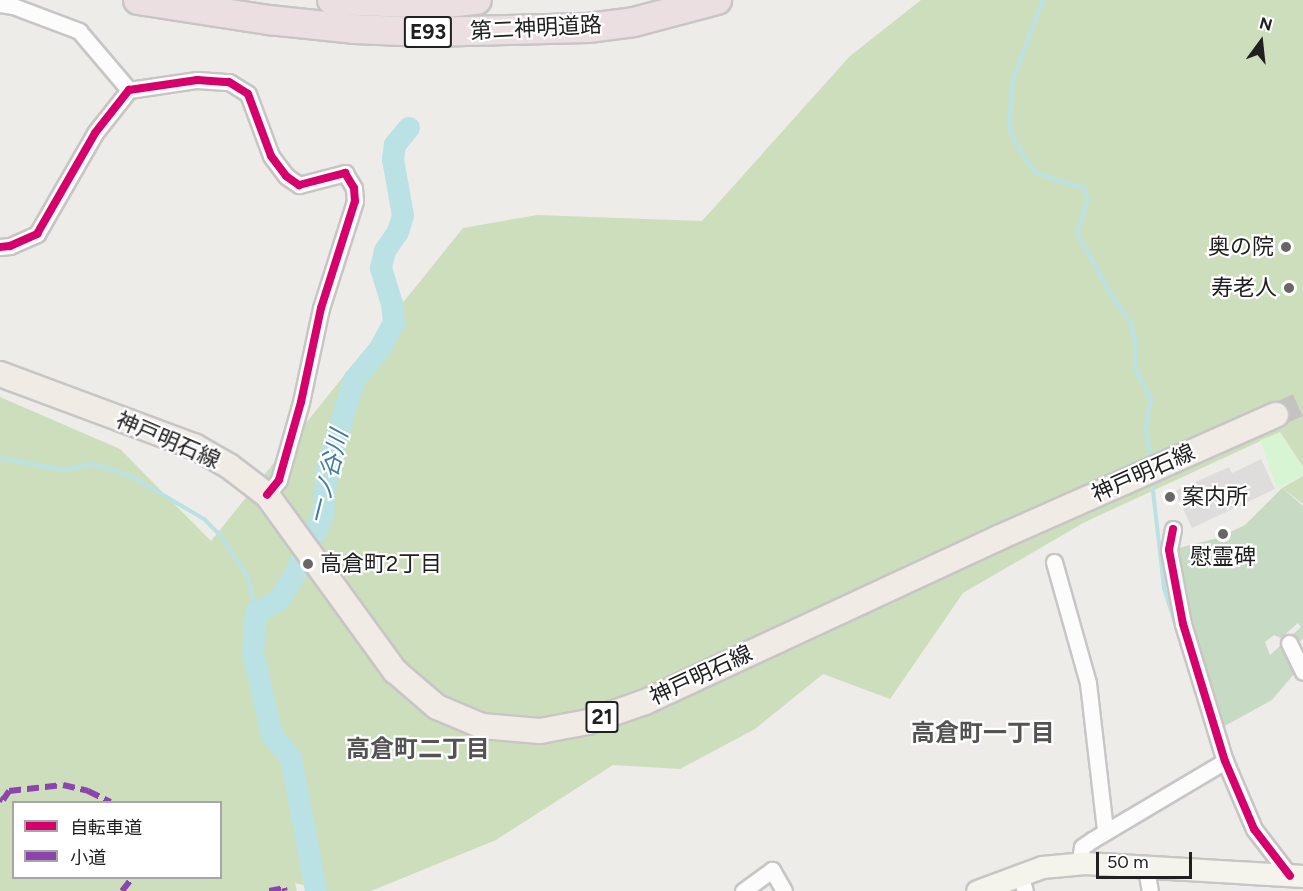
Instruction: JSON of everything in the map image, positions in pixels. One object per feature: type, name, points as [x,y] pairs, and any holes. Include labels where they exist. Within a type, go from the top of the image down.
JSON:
[{"type":"highway","name":"第二神明道路","points":[[138,0],[269,20],[354,29],[428,32],[588,28],[634,22],[717,0]]},
{"type":"highway","name":"第二神明道路","points":[[332,0],[427,4],[477,0]]},
{"type":"main road","name":"神戸明石線","points":[[0,374],[194,446],[229,466],[267,495],[395,671],[428,700],[437,707],[482,726],[540,731],[588,722],[645,702],[998,538],[1276,415]]},
{"type":"street","points":[[0,4],[13,6],[79,31],[129,90]]},
{"type":"street","points":[[0,247],[9,246],[37,234],[95,132],[129,90],[197,80],[229,82],[248,94],[271,156],[286,176],[299,185],[345,173],[354,188],[355,201],[321,308],[279,480],[267,495]]},
{"type":"street","points":[[1173,529],[1169,550],[1183,624],[1221,763],[1254,829],[1297,876]]},
{"type":"street","points":[[1054,562],[1088,683],[1105,831]]},
{"type":"street","points":[[1289,643],[1303,672]]},
{"type":"street","points":[[1085,863],[1081,854],[1082,847],[1221,763]]},
{"type":"street","points":[[977,891],[1023,882],[1042,867],[1085,863],[1146,869],[1297,876]]},
{"type":"street","points":[[1146,869],[1150,891]]},
{"type":"street","points":[[743,891],[772,870],[784,891]]},
{"type":"green space","points":[[921,0],[1303,0],[1303,467],[1280,432],[1085,522],[963,593],[890,699],[823,674],[755,729],[680,769],[613,765],[496,840],[371,891],[327,891],[295,883],[297,891],[0,891],[0,397],[120,449],[211,541],[463,228],[537,215],[702,221],[850,56]]},
{"type":"green space","points":[[1280,433],[1303,468],[1303,475],[1277,489],[1260,440]]},
{"type":"green space","points":[[1303,476],[1303,504],[1282,488]]},
{"type":"green space","points":[[1282,488],[1303,506],[1303,638],[1291,652],[1299,668],[1272,700],[1221,728],[1185,607],[1174,549],[1218,538],[1245,525]],"holes":[[[1298,623],[1301,627],[1270,655],[1265,642],[1274,635],[1281,638]]]},
{"type":"shaded area","points":[[1261,459],[1275,489],[1192,528],[1175,491],[1229,467],[1232,473]]},
{"type":"waterway","points":[[1043,0],[1013,79],[1009,128],[1024,158],[1038,174],[1086,189],[1087,203],[1077,234],[1113,298],[1131,323],[1135,339],[1135,368],[1151,399],[1146,428],[1150,458]]},
{"type":"waterway","name":"一ノ谷川","points":[[316,891],[291,758],[272,735],[253,653],[256,613],[279,600],[293,578],[323,515],[327,470],[354,380],[379,350],[394,323],[392,304],[381,268],[385,251],[398,232],[403,216],[393,159],[395,145],[409,128]]},
{"type":"waterway","points":[[0,458],[64,470],[93,464],[131,476],[204,519],[221,536],[248,577],[256,613]]},
{"type":"waterway","points":[[1152,482],[1164,588],[1215,752]]},
{"type":"waterway","points":[[1226,781],[1245,827]]},
{"type":"waterway","points":[[1248,834],[1271,864]]},
{"type":"tunnel","points":[[1276,415],[1303,403]]},
{"type":"marked path","points":[[0,799],[3,800],[9,791],[63,785],[88,791],[109,801]]},
{"type":"marked path","points":[[122,891],[131,879]]},
{"type":"marked path","points":[[269,891],[284,888],[285,891]]},
{"type":"cycle path","points":[[0,247],[10,246],[37,234],[95,133],[129,90],[197,80],[229,82],[248,94],[271,156],[286,176],[299,185],[345,173],[354,188],[355,201],[321,308],[301,402],[279,480],[267,495]]},
{"type":"cycle path","points":[[1173,529],[1169,550],[1183,624],[1225,761],[1254,829],[1290,876]]},
{"type":"place","name":"奥の院","points":[[1286,247]]},
{"type":"place","name":"寿老人","points":[[1289,288]]},
{"type":"place","name":"案内所","points":[[1170,497]]},
{"type":"place","name":"慰霊碑","points":[[1223,534]]},
{"type":"place","name":"高倉町2丁目","points":[[308,564]]},
{"type":"district","name":"高倉町一丁目","points":[[983,733]]},
{"type":"district","name":"高倉町二丁目","points":[[418,749]]}]
